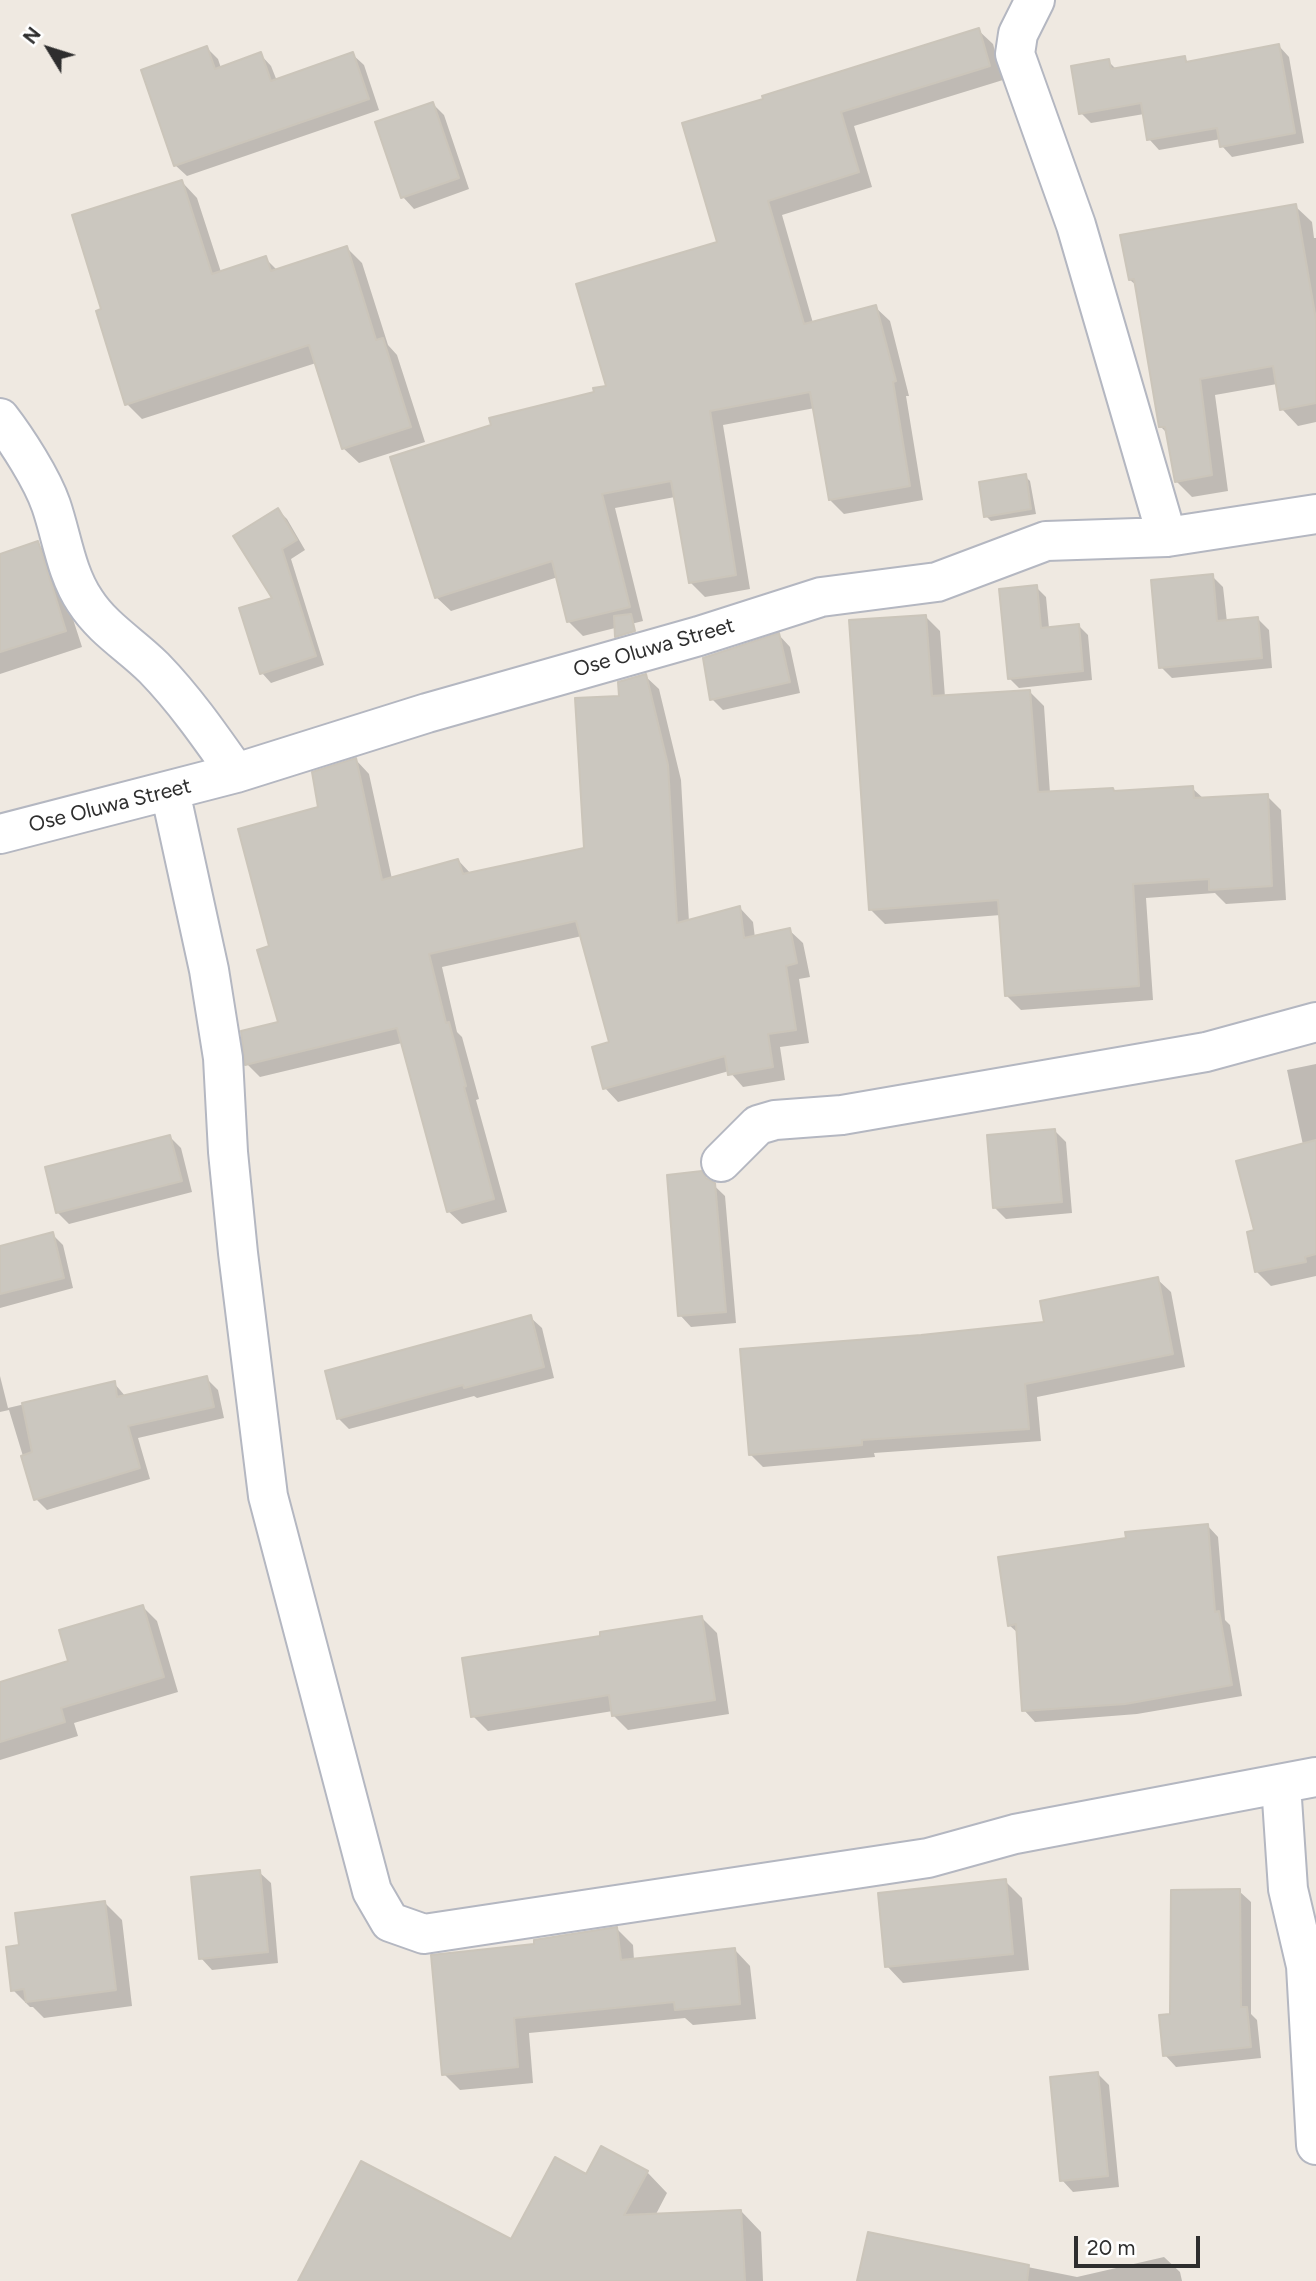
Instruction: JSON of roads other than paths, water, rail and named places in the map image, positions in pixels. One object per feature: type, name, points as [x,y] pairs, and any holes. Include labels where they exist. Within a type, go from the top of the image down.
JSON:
[{"type":"street","points":[[1035,0],[1018,34],[1015,54],[1076,225],[1167,537]]},
{"type":"street","points":[[0,418],[15,437],[50,502],[72,574],[85,601],[114,636],[151,665],[187,703],[236,773]]},
{"type":"street","name":"Ose Oluwa Street","points":[[0,834],[236,773],[427,713],[699,636],[821,597],[937,582],[1046,541],[1167,537],[1316,513]]},
{"type":"street","points":[[170,791],[208,970],[223,1058],[234,1215],[268,1496],[372,1891],[390,1922],[424,1934],[928,1858],[1016,1834],[1298,1781],[1288,1889],[1306,1966],[1316,2146]]},
{"type":"street","points":[[721,1162],[758,1125],[775,1120],[842,1115],[1206,1052],[1316,1022]]}]
